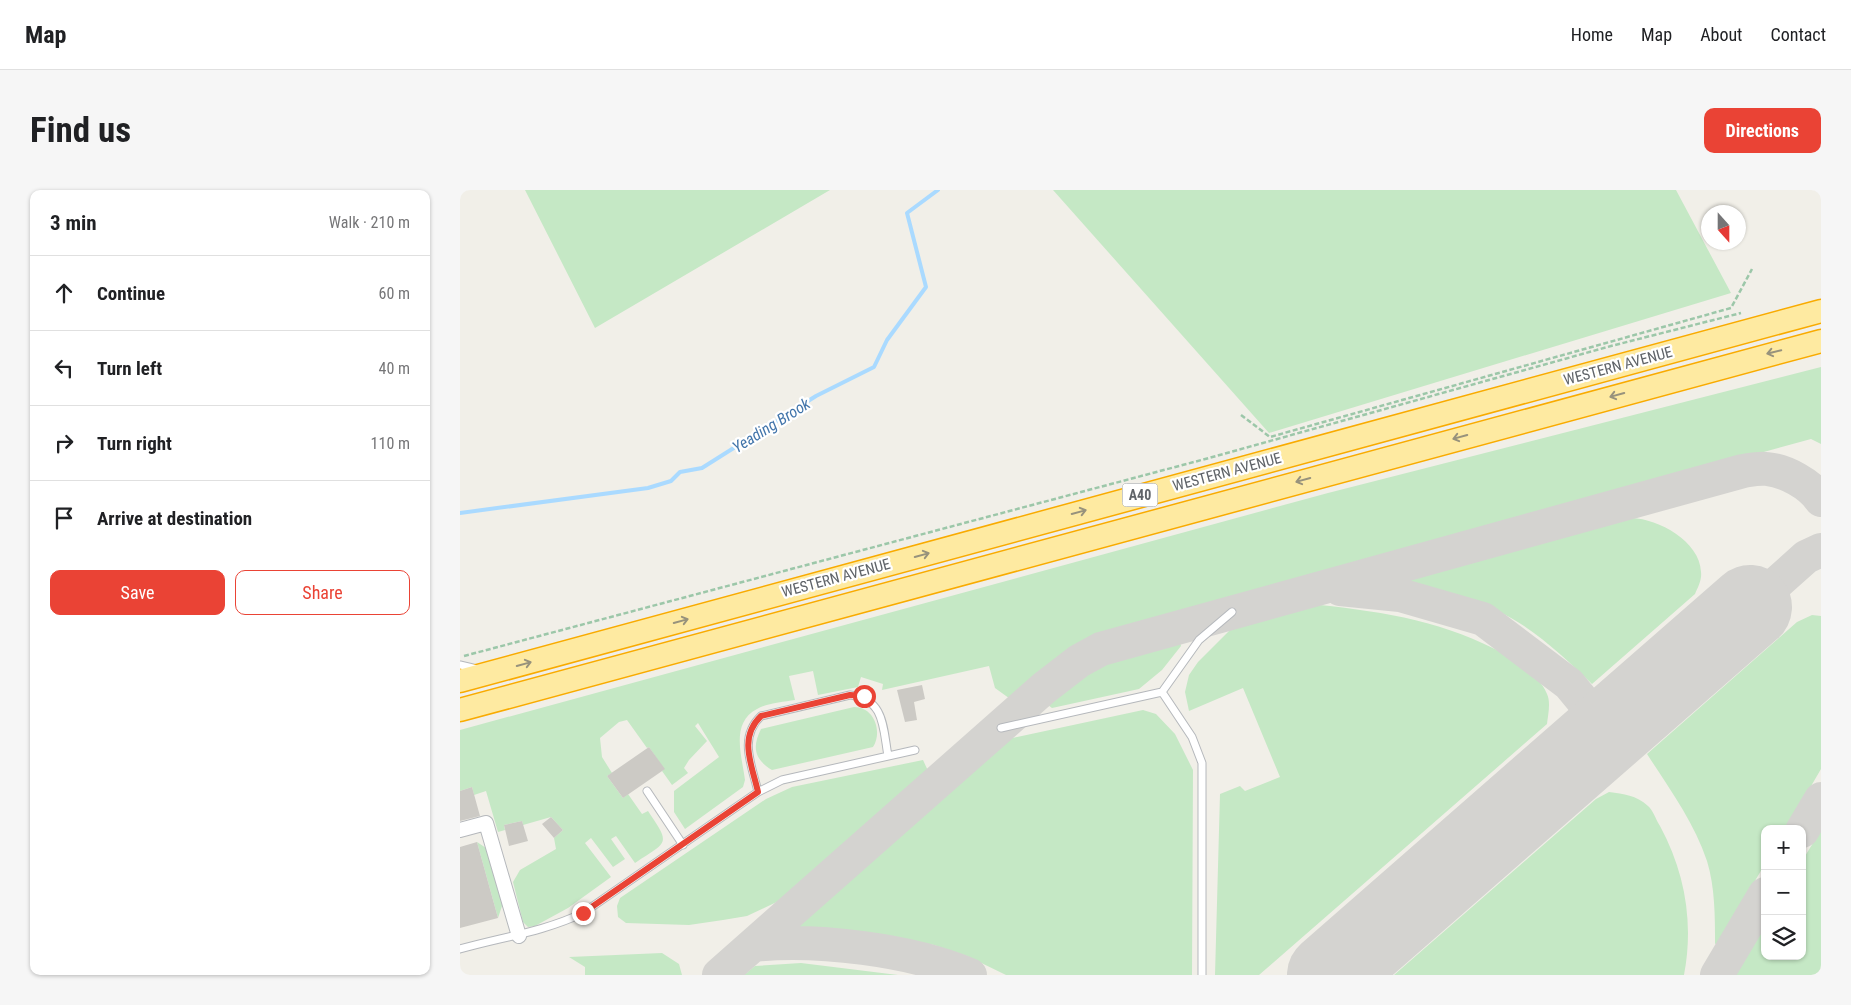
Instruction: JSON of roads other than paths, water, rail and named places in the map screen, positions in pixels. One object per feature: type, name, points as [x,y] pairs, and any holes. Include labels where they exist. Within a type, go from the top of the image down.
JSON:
[{"type":"highway","name":"WESTERN AVENUE","points":[[460,681],[1821,311]]},
{"type":"highway","name":"WESTERN AVENUE","points":[[460,710],[1821,341]]},
{"type":"street","points":[[460,830],[486,823],[518,936]]},
{"type":"lane","points":[[1001,728],[1162,692],[1199,640],[1232,612]]},
{"type":"lane","points":[[460,666],[497,671]]},
{"type":"lane","points":[[1162,692],[1192,737],[1202,763],[1202,975]]},
{"type":"lane","points":[[758,792],[747,746],[751,725],[761,716],[850,695],[864,696],[874,704],[880,714],[888,756]]},
{"type":"lane","points":[[460,949],[518,936],[564,922],[583,913],[758,792],[782,780],[915,750]]},
{"type":"lane","points":[[647,791],[683,845]]},
{"type":"waterway","name":"Yeading Brook","points":[[460,513],[648,488],[671,481],[680,472],[702,468],[816,396],[874,367],[887,340],[926,287],[907,213],[938,190]]}]
